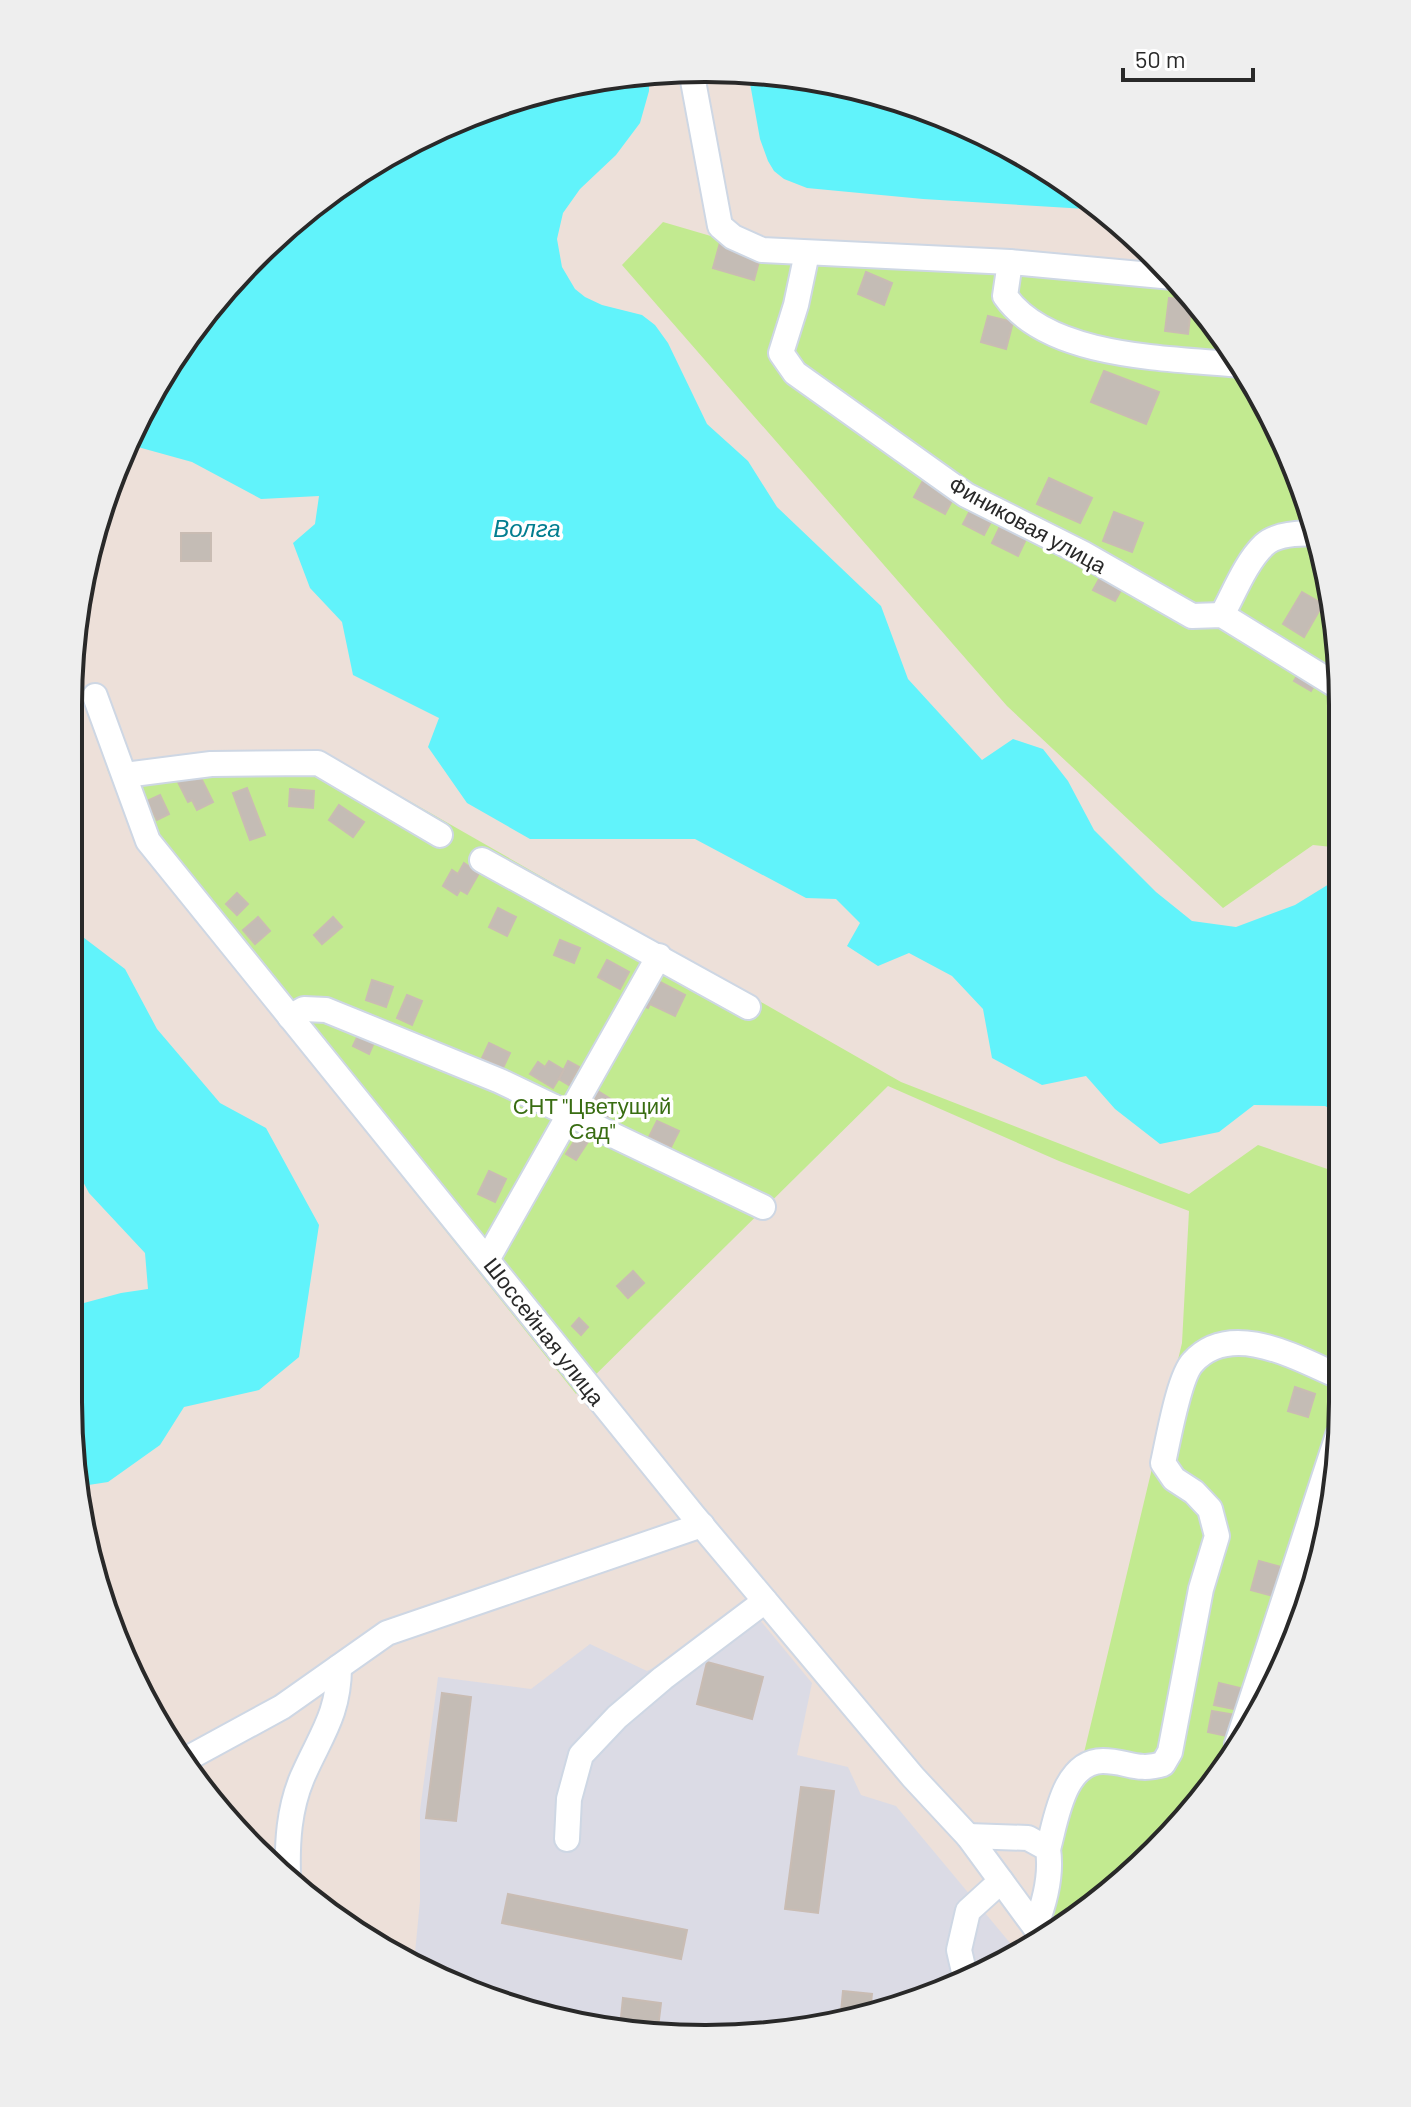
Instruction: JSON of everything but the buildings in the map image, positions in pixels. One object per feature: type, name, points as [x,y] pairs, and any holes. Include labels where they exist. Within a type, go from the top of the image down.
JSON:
[{"type":"street","points":[[693,82],[720,226],[733,237],[762,250],[1010,262],[1156,275]]},
{"type":"street","name":"Финиковая улица","points":[[807,253],[796,305],[781,353],[795,373],[966,495],[1082,553],[1192,616],[1222,615],[1328,681]]},
{"type":"street","points":[[1010,262],[1005,296],[1013,308],[1037,326],[1116,354],[1227,364]]},
{"type":"street","points":[[1222,615],[1266,543],[1305,533]]},
{"type":"street","name":"Шоссейная улица","points":[[95,696],[148,841],[702,1525],[913,1777],[968,1836],[1036,1929]]},
{"type":"street","points":[[125,775],[211,764],[318,763],[440,835]]},
{"type":"street","points":[[482,860],[748,1007]]},
{"type":"street","points":[[488,1258],[659,956]]},
{"type":"street","points":[[290,1017],[304,1009],[326,1010],[500,1081],[763,1207]]},
{"type":"street","points":[[1040,1927],[1051,1869],[1048,1849],[1066,1786],[1083,1766],[1101,1761],[1147,1769],[1163,1764],[1170,1752],[1201,1589],[1217,1536],[1210,1509],[1194,1492],[1174,1479],[1163,1463],[1174,1410],[1191,1363],[1223,1344],[1241,1342],[1293,1356],[1329,1372]]},
{"type":"street","points":[[1250,1704],[1325,1476]]},
{"type":"street","points":[[193,1756],[282,1707],[387,1633],[702,1525]]},
{"type":"street","points":[[567,1839],[569,1799],[581,1755],[617,1717],[663,1678],[765,1601]]},
{"type":"street","points":[[288,1865],[290,1819],[301,1780],[339,1695],[339,1667]]},
{"type":"street","points":[[968,1836],[1028,1838],[1048,1849]]},
{"type":"street","points":[[963,1969],[959,1950],[968,1911],[1001,1881]]},
{"type":"shaded area","points":[[759,1619],[812,1683],[797,1755],[848,1767],[861,1795],[896,1806],[1011,1944],[944,1978],[867,2004],[787,2020],[706,2025],[624,2020],[544,2004],[467,1978],[415,1953],[420,1901],[420,1810],[438,1677],[531,1689],[590,1644],[647,1671],[744,1623]]},
{"type":"green space","points":[[663,222],[721,239],[1161,280],[1200,326],[1245,394],[1282,467],[1308,544],[1324,624],[1328,665],[1329,847],[1313,845],[1223,908],[1007,706],[622,265]]},
{"type":"green space","name":"СНТ \"Цветущий Сад\"","points":[[197,754],[327,754],[901,1082],[1189,1194],[1258,1145],[1329,1170],[1328,1442],[1324,1483],[1308,1563],[1282,1640],[1265,1677],[1224,1748],[1174,1813],[1117,1870],[1043,1926],[1182,1343],[1189,1211],[1059,1161],[888,1086],[576,1394],[140,849],[107,769],[128,761]]},
{"type":"water","points":[[750,83],[827,94],[867,103],[944,129],[1017,166],[1082,209],[807,188],[784,179],[774,171],[760,139]]},
{"type":"water","name":"Волга","points":[[649,85],[640,123],[616,155],[580,189],[563,213],[557,239],[562,267],[575,289],[602,305],[642,315],[655,325],[668,343],[707,424],[748,461],[777,507],[881,606],[908,679],[982,760],[1013,739],[1043,749],[1068,781],[1094,830],[1156,892],[1192,921],[1236,927],[1295,905],[1329,884],[1329,1108],[1254,1105],[1219,1132],[1160,1144],[1115,1109],[1086,1076],[1042,1085],[992,1058],[983,1009],[952,976],[909,953],[878,966],[847,946],[860,923],[836,899],[806,898],[695,839],[530,839],[467,803],[428,747],[439,718],[353,675],[342,622],[310,588],[293,543],[315,524],[319,496],[261,499],[192,462],[138,447],[187,359],[211,326],[237,294],[294,237],[359,187],[430,146],[467,129],[544,103]]},
{"type":"water","points":[[82,936],[125,969],[157,1029],[220,1103],[266,1128],[319,1225],[299,1357],[259,1390],[184,1407],[160,1445],[108,1482],[87,1485],[83,1442],[82,1304],[148,1289],[145,1253],[89,1193],[82,1180]]}]
